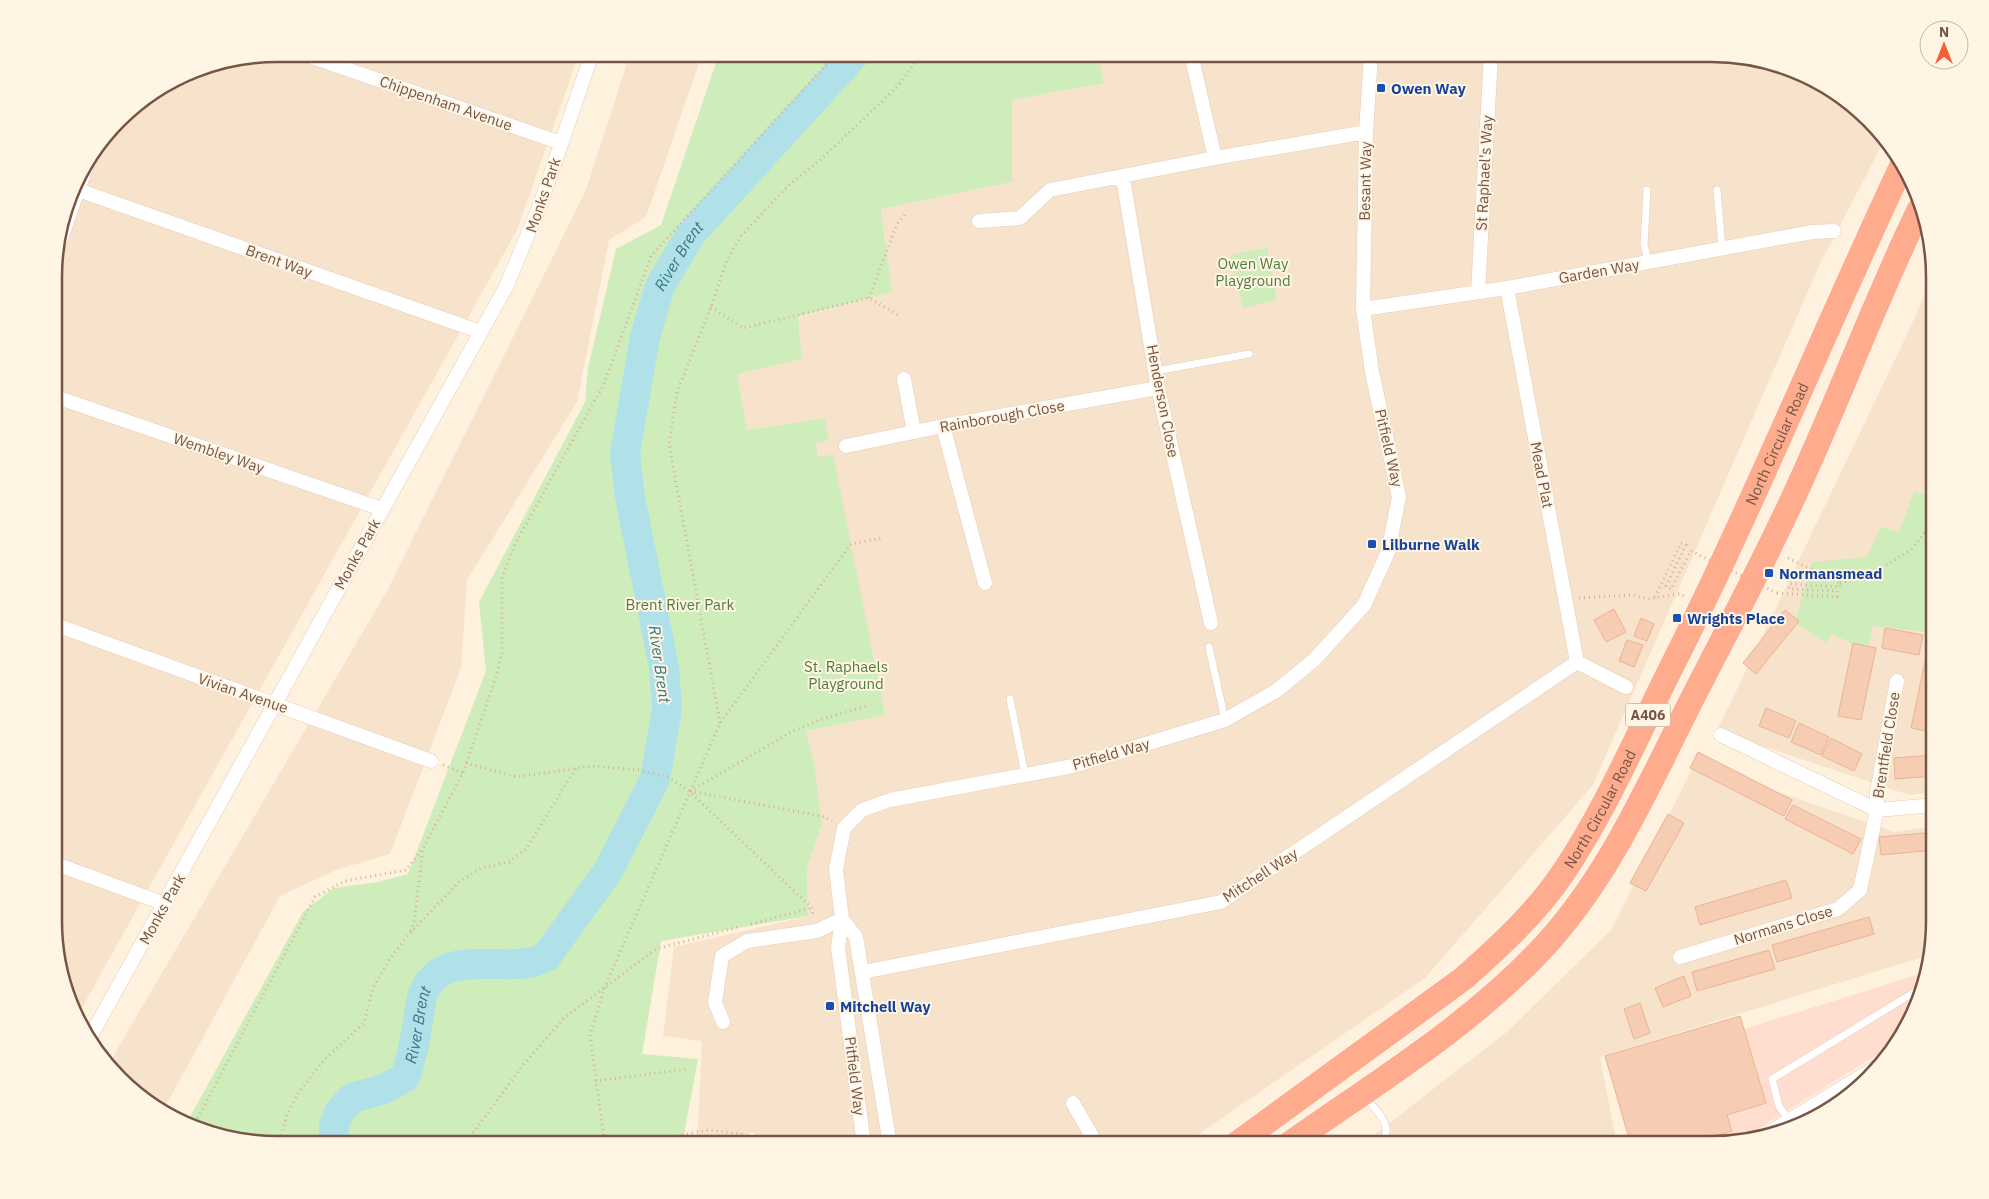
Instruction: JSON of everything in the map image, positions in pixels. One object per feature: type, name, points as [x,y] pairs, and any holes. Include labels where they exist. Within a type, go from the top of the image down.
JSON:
[{"type":"highway","name":"North Circular Road","points":[[1247,1136],[1464,978],[1499,947],[1523,922],[1562,875],[1605,803],[1703,605],[1899,173]]},
{"type":"highway","name":"A406","points":[[1301,1136],[1447,1032],[1493,996],[1536,955],[1566,921],[1599,876],[1648,788],[1787,512],[1917,215]]},
{"type":"street","name":"Chippenham Avenue","points":[[326,62],[561,143]]},
{"type":"street","name":"Monks Park","points":[[93,1032],[382,508],[507,286],[526,244],[589,62]]},
{"type":"street","points":[[1193,62],[1215,158]]},
{"type":"street","name":"Besant Way","points":[[1363,309],[1366,132],[1370,62]]},
{"type":"street","name":"St Raphael's Way","points":[[1478,292],[1491,62]]},
{"type":"street","points":[[979,221],[1020,218],[1050,190],[1123,178],[1215,158],[1366,132]]},
{"type":"street","name":"Henderson Close","points":[[1123,178],[1158,388],[1211,623]]},
{"type":"street","name":"Brent Way","points":[[81,191],[481,332]]},
{"type":"street","name":"Garden Way","points":[[1363,309],[1507,288],[1812,232],[1834,231]]},
{"type":"street","name":"Mead Plat","points":[[1507,288],[1577,662]]},
{"type":"street","name":"Pitfield Way","points":[[863,1136],[838,947],[842,920],[836,869],[844,828],[862,810],[890,800],[1074,766],[1225,720],[1276,691],[1314,660],[1364,605],[1388,552],[1399,496],[1372,372],[1363,309]]},
{"type":"street","points":[[904,379],[914,432]]},
{"type":"street","name":"Rainborough Close","points":[[846,446],[943,426],[1158,388]]},
{"type":"street","name":"Wembley Way","points":[[62,399],[382,508]]},
{"type":"street","points":[[943,426],[985,583]]},
{"type":"street","name":"Vivian Avenue","points":[[62,627],[431,761]]},
{"type":"street","points":[[1577,662],[1626,687]]},
{"type":"street","name":"Mitchell Way","points":[[863,972],[1221,902],[1577,662]]},
{"type":"street","name":"Brentfield Close","points":[[1877,810],[1877,792],[1897,680]]},
{"type":"street","points":[[1721,736],[1877,810],[1927,806]]},
{"type":"street","name":"Normans Close","points":[[1680,957],[1838,909],[1860,890],[1877,810]]},
{"type":"street","points":[[62,866],[165,904]]},
{"type":"street","points":[[723,1022],[714,1002],[722,956],[747,941],[817,931],[842,920]]},
{"type":"street","name":"Pitfield Way","points":[[842,920],[856,937],[889,1136]]},
{"type":"street","points":[[1792,1121],[1858,1079]]},
{"type":"street","points":[[1073,1103],[1089,1136]]},
{"type":"lane","points":[[1647,190],[1644,244],[1648,262]]},
{"type":"lane","points":[[1717,190],[1722,248]]},
{"type":"lane","points":[[1156,371],[1248,354]]},
{"type":"lane","points":[[1209,646],[1225,720]]},
{"type":"lane","points":[[1010,699],[1025,775]]},
{"type":"lane","points":[[1790,1122],[1779,1106],[1772,1079],[1915,992]]},
{"type":"lane","points":[[1362,1092],[1383,1119],[1387,1128],[1386,1136]]},
{"type":"path","points":[[196,1121],[315,897],[345,881],[406,870],[423,848],[463,772],[502,653],[502,576],[515,544],[604,384],[651,256],[829,62]]},
{"type":"path","points":[[720,724],[669,444],[677,392],[711,307],[727,260],[742,236],[788,186],[818,162],[898,86],[915,62]]},
{"type":"path","points":[[868,298],[897,224],[907,212]]},
{"type":"path","points":[[711,307],[743,328],[868,298],[900,316]]},
{"type":"path","points":[[1784,556],[1840,583],[1866,577],[1911,550],[1927,530]]},
{"type":"path","points":[[604,1136],[590,1035],[604,990],[689,791],[720,724],[851,544],[883,538]]},
{"type":"path","points":[[1655,598],[1681,543],[1686,545],[1666,586],[1671,589],[1691,551],[1777,593],[1837,598],[1837,591],[1789,589],[1790,584],[1840,587],[1840,583]]},
{"type":"path","points":[[1566,599],[1632,595],[1648,599],[1679,594],[1685,597]]},
{"type":"path","points":[[689,791],[795,730],[822,719],[867,706]]},
{"type":"path","points":[[431,761],[463,772]]},
{"type":"path","points":[[466,763],[516,777],[592,766],[645,772],[668,777],[689,791],[812,908],[656,949],[604,990],[564,1018],[524,1064],[471,1136]]},
{"type":"path","points":[[281,1136],[287,1114],[299,1092],[325,1059],[364,1023],[373,988],[389,960],[409,934],[459,882],[481,868],[509,862],[526,849],[576,768]]},
{"type":"path","points":[[689,791],[825,817],[844,828]]},
{"type":"path","points":[[409,934],[414,923],[423,848]]},
{"type":"path","points":[[596,1081],[688,1069]]},
{"type":"path","points":[[677,1136],[709,1130],[752,1136]]},
{"type":"shaded area","points":[[277,62],[576,62],[517,230],[81,1009],[74,991],[67,964],[62,922],[62,277],[64,249],[70,222],[79,195],[91,170],[125,125],[158,99],[195,79],[235,67]]},
{"type":"shaded area","points":[[627,62],[699,62],[646,217],[609,240],[577,402],[467,580],[461,668],[390,854],[336,870],[280,896],[166,1105],[125,1074],[112,1058],[387,591],[586,190]]},
{"type":"shaded area","points":[[1100,62],[1712,62],[1740,64],[1781,74],[1819,91],[1864,125],[1881,146],[1819,266],[1593,785],[1425,978],[1196,1136],[697,1136],[702,1041],[663,1036],[674,947],[808,916],[807,868],[822,824],[815,767],[806,731],[885,715],[832,454],[818,457],[816,443],[825,418],[747,430],[737,374],[802,359],[798,318],[892,292],[881,209],[1012,182],[1012,100],[1104,83]]},
{"type":"shaded area","points":[[1927,289],[1927,793],[1909,795],[1717,731],[1911,326]]},
{"type":"shaded area","points":[[1695,763],[1894,832],[1927,827],[1927,922],[1924,957],[1600,1057],[1615,1136],[1373,1136],[1508,1031],[1611,930]]},
{"type":"shaded area","points":[[1920,974],[1904,1017],[1882,1052],[1753,1132],[1726,1136],[1631,1136],[1620,1068]]},
{"type":"green space","name":"Brent River Park","points":[[716,62],[1100,62],[1104,83],[1012,100],[1012,182],[881,209],[892,292],[798,317],[802,359],[737,374],[747,430],[825,418],[829,440],[816,443],[818,457],[833,454],[885,715],[806,731],[815,767],[822,824],[807,868],[808,916],[661,941],[642,1054],[698,1059],[684,1136],[263,1136],[222,1129],[190,1118],[303,912],[334,888],[378,882],[408,874],[486,671],[479,602],[585,402],[588,368],[616,249],[661,225]]},
{"type":"green space","name":"Owen Way Playground","points":[[1267,248],[1277,300],[1243,308],[1230,255]]},
{"type":"green space","points":[[1914,492],[1927,494],[1927,632],[1873,626],[1867,651],[1832,634],[1826,643],[1795,623],[1812,562],[1867,557],[1881,527],[1899,532]]},
{"type":"building","points":[[1614,609],[1626,632],[1606,642],[1594,620]]},
{"type":"building","points":[[1785,610],[1799,621],[1756,674],[1743,663]]},
{"type":"building","points":[[1641,618],[1654,624],[1647,641],[1634,636]]},
{"type":"building","points":[[1885,628],[1923,635],[1919,655],[1882,648]]},
{"type":"building","points":[[1627,640],[1643,645],[1634,667],[1619,661]]},
{"type":"building","points":[[1853,643],[1876,648],[1861,720],[1838,716]]},
{"type":"building","points":[[1926,657],[1927,731],[1911,728]]},
{"type":"building","points":[[1766,708],[1796,721],[1789,738],[1759,726]]},
{"type":"building","points":[[1799,723],[1829,737],[1821,755],[1791,742]]},
{"type":"building","points":[[1831,738],[1862,754],[1854,771],[1822,756]]},
{"type":"building","points":[[1698,752],[1792,800],[1784,816],[1690,768]]},
{"type":"building","points":[[1927,756],[1927,777],[1895,779],[1894,758]]},
{"type":"building","points":[[1793,805],[1861,839],[1853,854],[1785,819]]},
{"type":"building","points":[[1668,814],[1684,823],[1646,891],[1630,883]]},
{"type":"building","points":[[1927,833],[1927,851],[1881,855],[1879,837]]},
{"type":"building","points":[[1786,880],[1792,898],[1700,925],[1695,907]]},
{"type":"building","points":[[1869,917],[1874,934],[1777,962],[1772,945]]},
{"type":"building","points":[[1769,950],[1775,969],[1697,991],[1692,972]]},
{"type":"building","points":[[1684,976],[1691,996],[1663,1007],[1655,988]]},
{"type":"building","points":[[1640,1003],[1650,1033],[1634,1039],[1624,1009]]},
{"type":"building","points":[[1740,1016],[1766,1103],[1727,1115],[1732,1131],[1716,1136],[1628,1136],[1605,1056]]},
{"type":"waterway","name":"River Brent","points":[[334,1136],[334,1126],[339,1112],[352,1098],[384,1089],[405,1077],[413,1050],[424,991],[434,977],[448,969],[463,965],[515,964],[531,962],[546,957],[608,871],[655,779],[667,709],[664,667],[630,497],[625,453],[645,337],[660,286],[691,234],[848,62]]},
{"type":"place","name":"Owen Way","points":[[1381,88]]},
{"type":"place","name":"Lilburne Walk","points":[[1372,544]]},
{"type":"place","name":"Normansmead","points":[[1769,573]]},
{"type":"place","name":"Wrights Place","points":[[1677,618]]},
{"type":"place","name":"Mitchell Way","points":[[830,1006]]},
{"type":"park label","name":"St. Raphaels Playground","points":[[846,674]]}]
